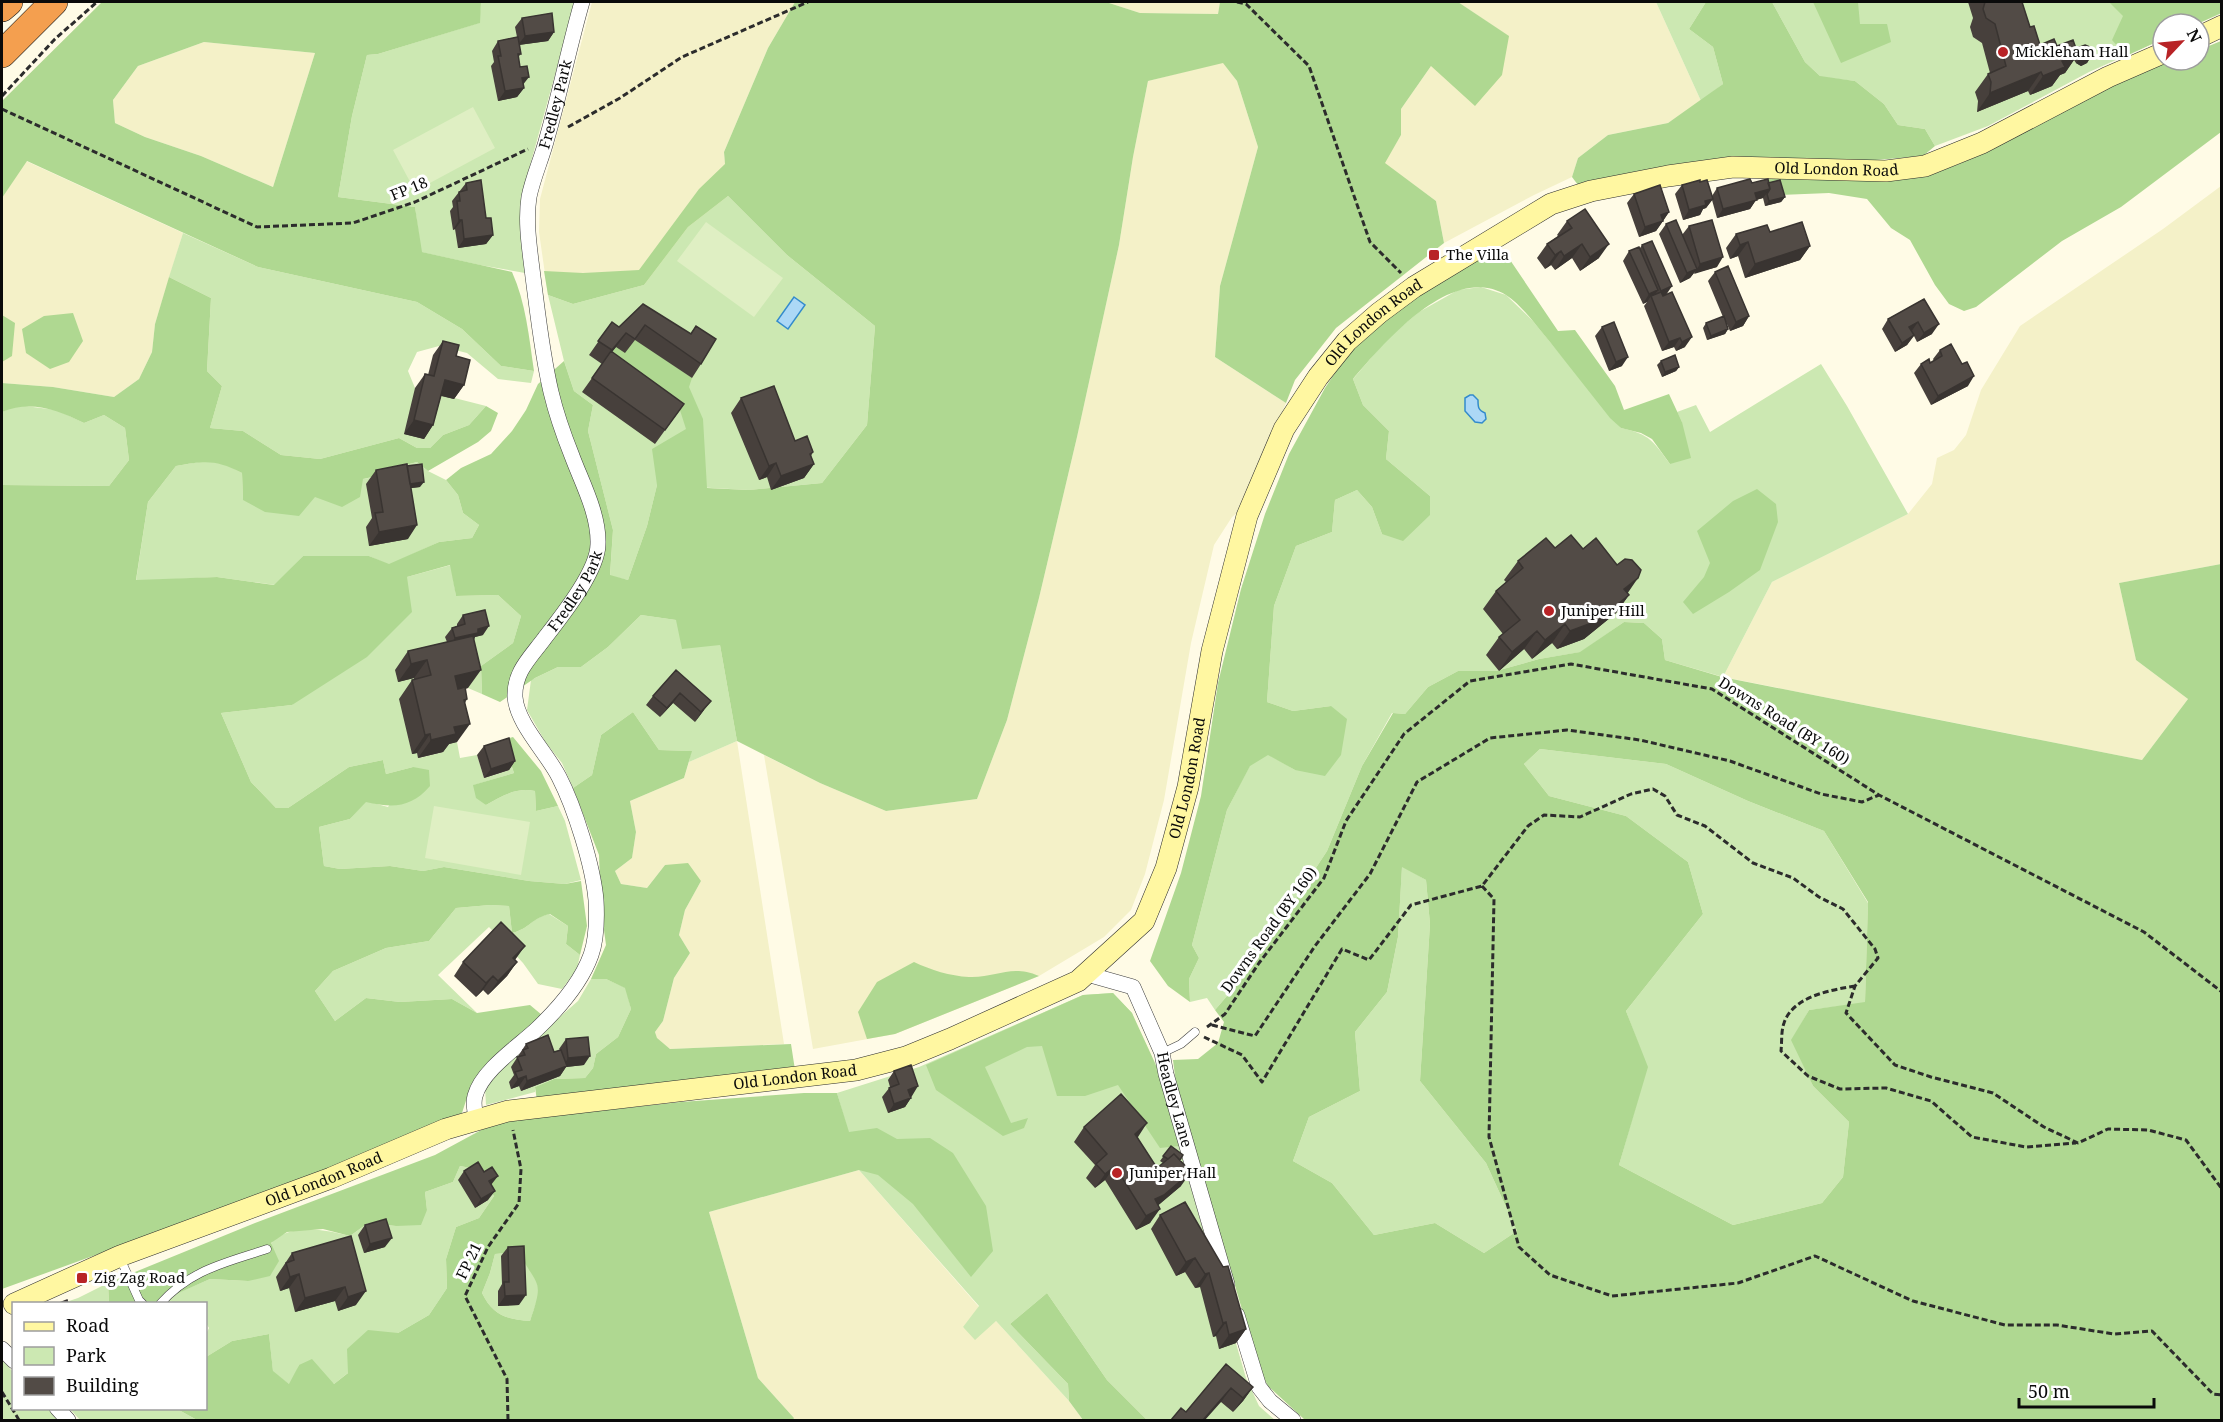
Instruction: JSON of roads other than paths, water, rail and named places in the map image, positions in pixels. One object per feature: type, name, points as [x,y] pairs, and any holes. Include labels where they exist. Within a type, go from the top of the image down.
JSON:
[{"type":"highway","points":[[2,9],[9,2]]},
{"type":"highway","points":[[2,54],[54,2]]},
{"type":"main road","name":"Old London Road","points":[[18,1302],[120,1256],[331,1179],[446,1129],[508,1111],[856,1070],[906,1056],[950,1039],[1078,981],[1144,921],[1166,868],[1188,787],[1212,651],[1246,516],[1284,429],[1318,376],[1347,341],[1379,313],[1414,287],[1551,204],[1591,191],[1668,176],[1733,167],[1886,171],[1925,166],[1982,143],[2108,77],[2151,58]]},
{"type":"street","name":"Fredley Park","points":[[477,1120],[475,1096],[484,1080],[503,1057],[538,1028],[568,996],[585,969],[592,953],[596,921],[592,873],[571,805],[548,756],[519,713],[515,697],[517,678],[524,663],[589,574],[598,544],[586,491],[551,393],[535,294],[528,223],[529,198],[582,2]]},
{"type":"street","name":"Headley Lane","points":[[1087,974],[1133,987],[1162,1053],[1166,1074],[1253,1372],[1259,1387],[1270,1401],[1293,1420]]},
{"type":"lane","points":[[1162,1053],[1181,1044],[1195,1032]]},
{"type":"lane","points":[[162,1302],[175,1287],[198,1273],[267,1249]]},
{"type":"lane","points":[[120,1256],[141,1302]]},
{"type":"water","points":[[794,297],[805,305],[788,329],[777,321]]},
{"type":"water","points":[[1470,395],[1478,400],[1479,408],[1485,413],[1486,419],[1482,423],[1475,422],[1465,411],[1465,398]]},
{"type":"place","name":"Mickleham Hall","points":[[2003,52]]},
{"type":"place","name":"The Villa","points":[[1434,255]]},
{"type":"place","name":"Juniper Hill","points":[[1549,611]]},
{"type":"place","name":"Juniper Hall","points":[[1117,1173]]},
{"type":"place","name":"Zig Zag Road","points":[[82,1278]]}]
